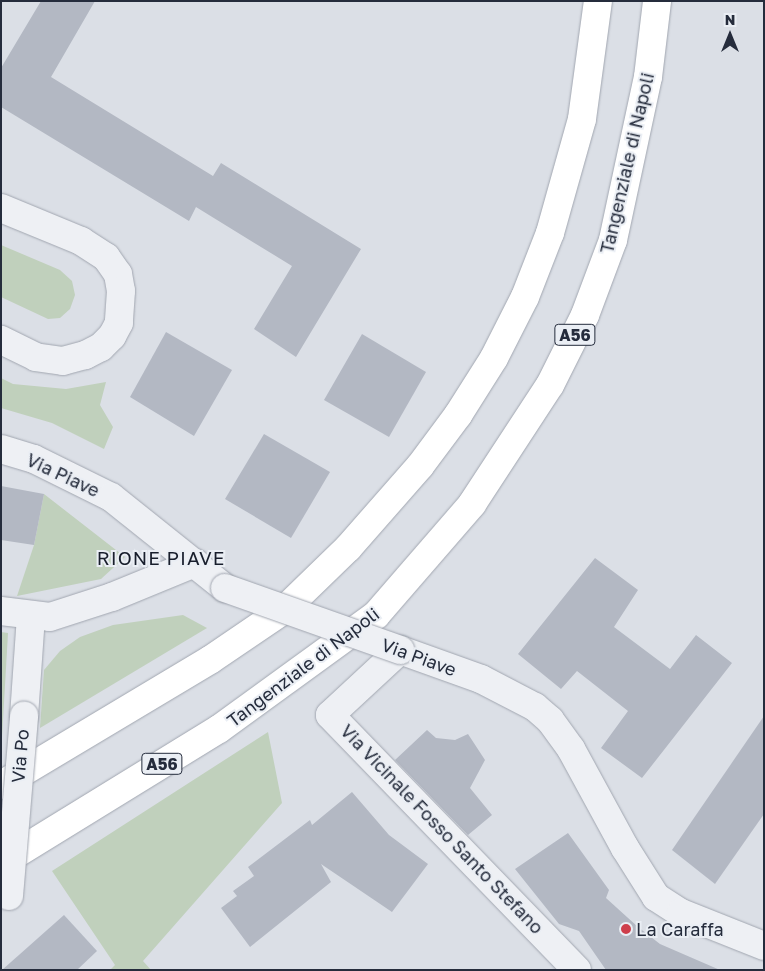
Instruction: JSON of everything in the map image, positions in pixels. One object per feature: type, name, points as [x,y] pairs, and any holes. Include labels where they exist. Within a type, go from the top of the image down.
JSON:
[{"type":"highway","points":[[1,786],[210,660],[285,609],[355,541],[420,466],[494,358],[525,297],[550,233],[582,119],[598,1]]},
{"type":"highway","name":"Tangenziale di Napoli","points":[[1,862],[219,729],[376,616],[472,504],[550,385],[585,315],[613,240],[648,77],[657,1]]},
{"type":"street","points":[[1,208],[81,242],[106,257],[118,274],[121,291],[119,323],[112,336],[101,347],[85,355],[62,361],[36,357],[1,340]]},
{"type":"street","name":"Via Piave","points":[[1,449],[34,459],[111,498],[226,588],[481,679],[535,707],[550,720],[571,749],[625,848],[656,897],[681,913],[764,946]]},
{"type":"street","points":[[1,611],[50,617],[77,609],[195,563]]},
{"type":"street","name":"Via Po","points":[[9,896],[31,616]]},
{"type":"street","name":"Via Vicinale Fosso Santo Stefano","points":[[400,650],[330,715],[577,970]]},
{"type":"green space","points":[[1,245],[60,270],[72,281],[75,295],[70,309],[60,318],[48,319],[1,297]]},
{"type":"green space","points":[[1,378],[13,384],[66,389],[106,382],[100,405],[113,427],[104,449],[52,423],[1,408]]},
{"type":"green space","points":[[44,494],[125,557],[101,579],[17,596],[34,545]]},
{"type":"green space","points":[[183,615],[207,628],[40,728],[44,670],[60,651],[80,637],[113,625]]},
{"type":"green space","points":[[1,632],[8,633],[1,755]]},
{"type":"green space","points":[[268,732],[282,803],[143,961],[151,970],[110,970],[115,965],[52,871]]},
{"type":"building","points":[[41,1],[95,1],[51,77],[213,176],[221,163],[361,249],[296,357],[254,329],[292,266],[196,207],[189,221],[1,107],[1,68]]},
{"type":"building","points":[[166,332],[232,370],[194,436],[130,397]]},
{"type":"building","points":[[362,334],[426,372],[389,437],[324,400]]},
{"type":"building","points":[[264,434],[330,472],[291,538],[225,499]]},
{"type":"building","points":[[1,486],[44,494],[34,545],[1,540]]},
{"type":"building","points":[[595,558],[638,590],[614,627],[670,669],[696,635],[732,663],[642,778],[601,748],[628,711],[577,671],[561,689],[518,654]]},
{"type":"building","points":[[764,716],[764,814],[715,884],[672,850]]},
{"type":"building","points":[[427,730],[436,738],[455,740],[468,734],[485,760],[470,788],[492,815],[468,835],[395,760]]},
{"type":"building","points":[[352,792],[389,835],[428,864],[392,912],[321,864],[331,882],[250,947],[221,908],[237,896],[233,891],[254,876],[248,867],[310,820],[312,825]]},
{"type":"building","points":[[568,833],[609,890],[606,898],[638,927],[660,944],[720,970],[606,970],[579,931],[559,924],[515,869]]},
{"type":"building","points":[[64,915],[97,951],[77,970],[2,970]]},
{"type":"place","name":"La Caraffa","points":[[626,929]]},
{"type":"district","name":"RIONE PIAVE","points":[[161,558]]}]
